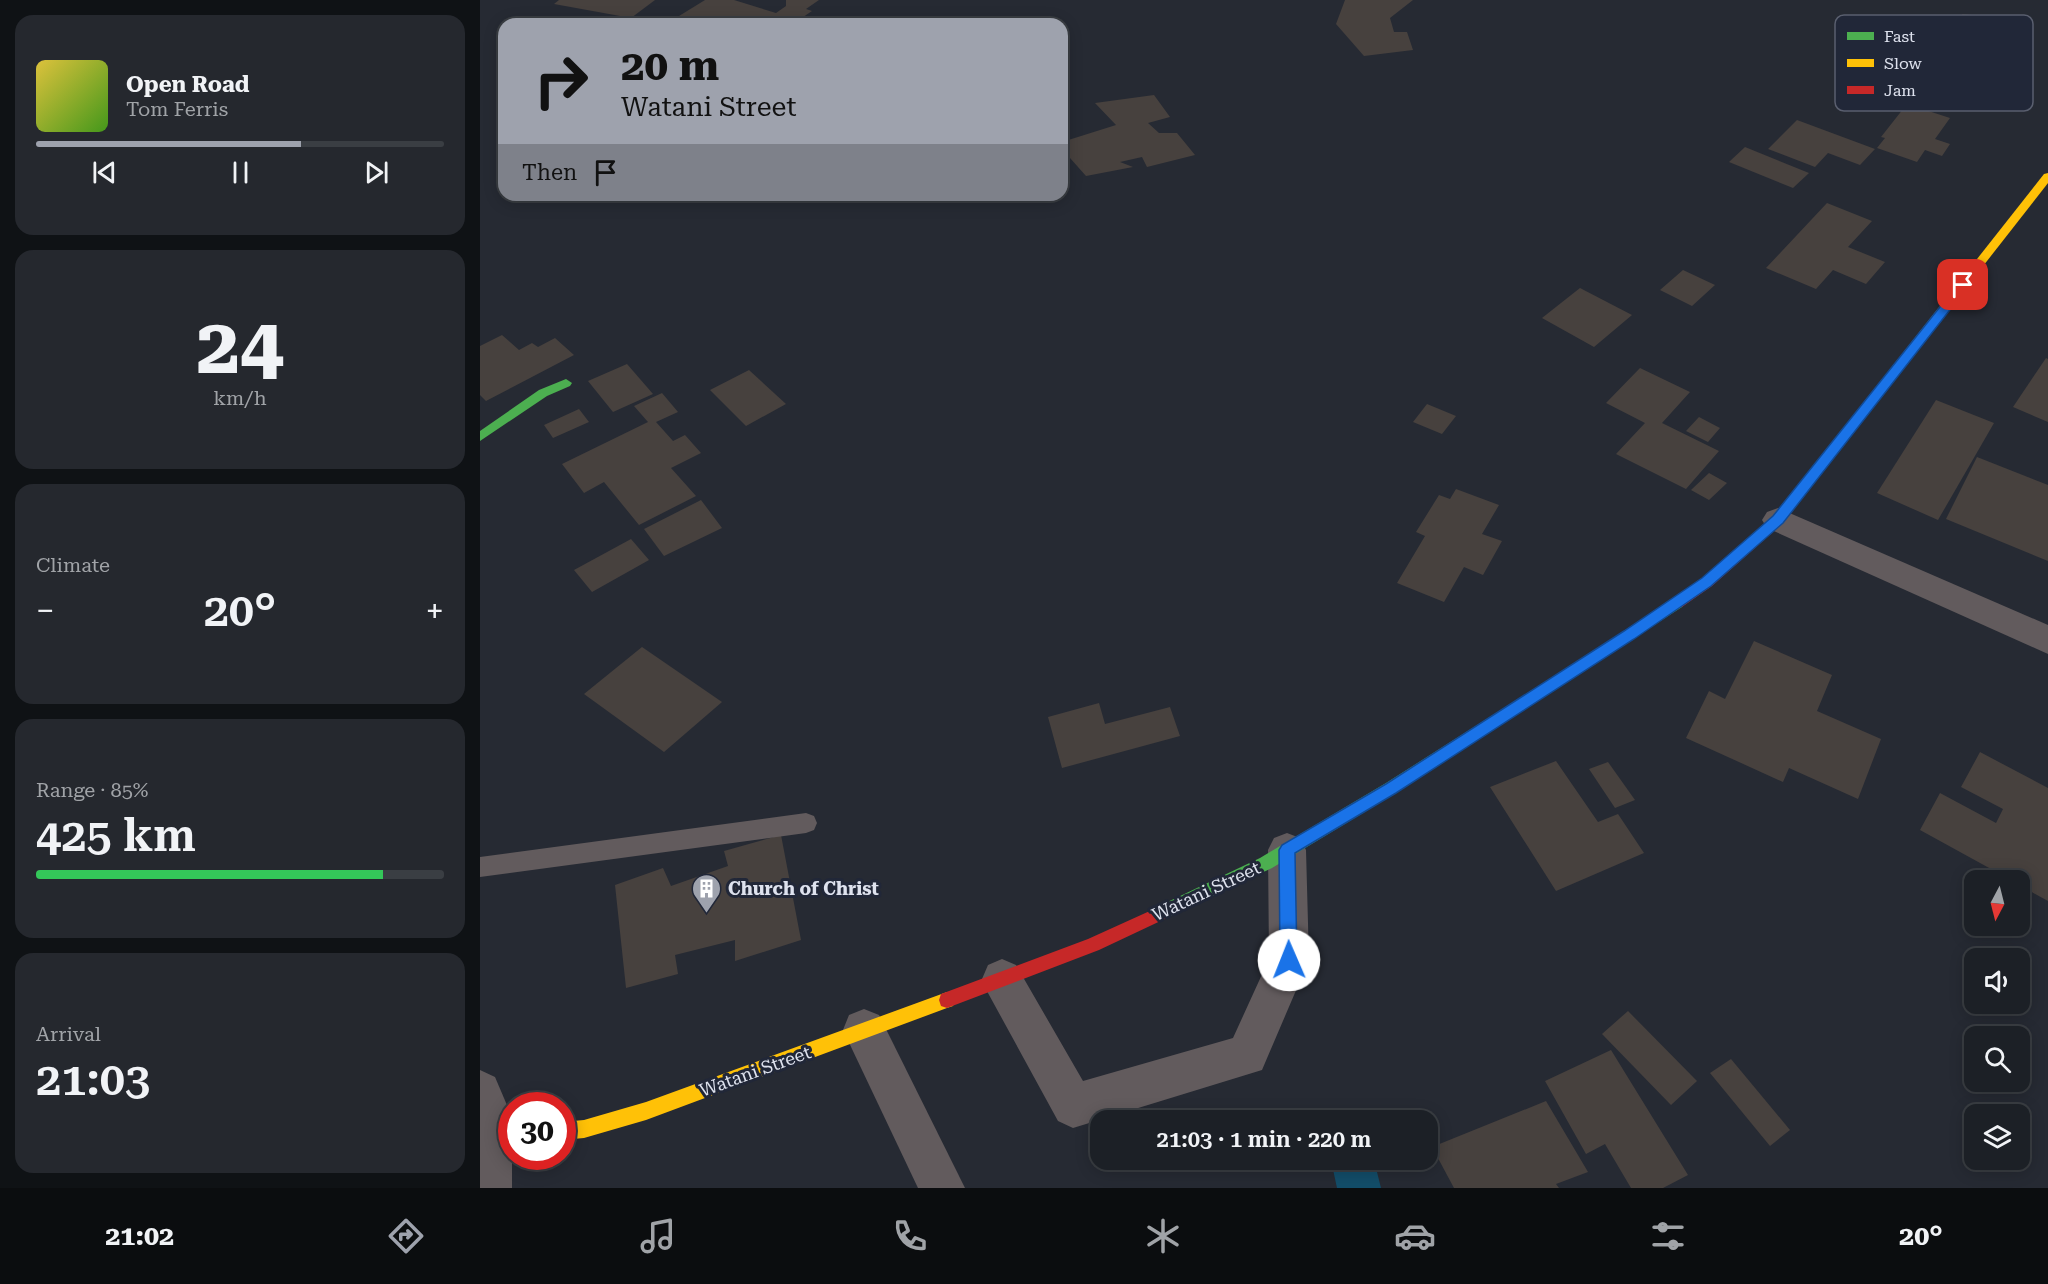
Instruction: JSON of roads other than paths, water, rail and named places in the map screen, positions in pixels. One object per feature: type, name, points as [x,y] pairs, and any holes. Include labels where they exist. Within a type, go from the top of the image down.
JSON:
[{"type":"street","name":"Watani Street","points":[[576,1130],[646,1111],[1093,945],[1266,863],[1391,788],[1629,635],[1707,582],[1778,520],[2048,176]]},
{"type":"street","points":[[480,437],[543,393],[566,382]]},
{"type":"street","points":[[1778,520],[2048,640]]},
{"type":"street","points":[[1002,979],[1073,1106],[1247,1055],[1289,960],[1287,850]]},
{"type":"street","points":[[864,1030],[942,1188]]},
{"type":"street","points":[[489,1188],[494,1112]]},
{"type":"lane","points":[[480,867],[806,823]]},
{"type":"water","points":[[1333,1170],[1376,1170],[1381,1188],[1337,1188]]},
{"type":"place","name":"Church of Christ","points":[[707,914]]}]
